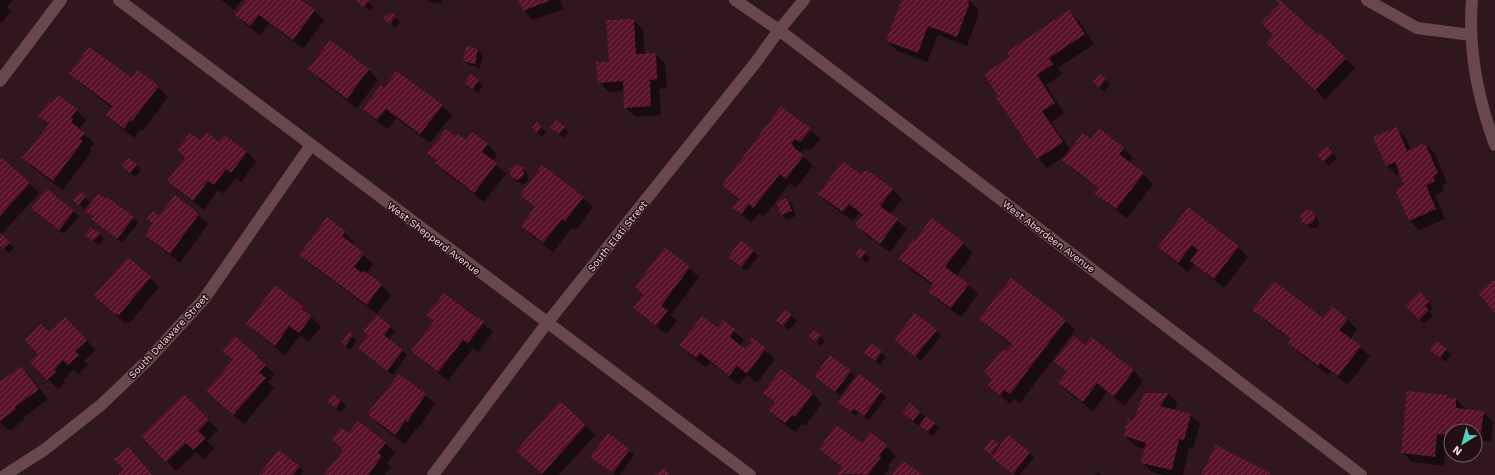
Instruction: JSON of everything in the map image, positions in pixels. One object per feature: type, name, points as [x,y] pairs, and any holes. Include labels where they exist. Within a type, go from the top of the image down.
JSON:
[{"type":"street","points":[[0,81],[61,0]]},
{"type":"street","name":"West Shepperd Avenue","points":[[119,0],[750,475]]},
{"type":"street","name":"West Aberdeen Avenue","points":[[735,0],[779,30],[1361,475]]},
{"type":"street","name":"South Elati Street","points":[[433,475],[547,323],[804,0]]},
{"type":"street","points":[[1367,0],[1416,28],[1471,35]]},
{"type":"street","points":[[1472,0],[1471,35],[1480,98],[1495,145]]},
{"type":"street","name":"South Delaware Street","points":[[5,475],[44,450],[101,405],[149,359],[204,299],[311,145]]},
{"type":"building","points":[[246,0],[301,0],[315,10],[293,40],[259,15],[250,26],[235,15]]},
{"type":"building","points":[[355,0],[368,0],[369,1],[364,7]]},
{"type":"building","points":[[518,0],[551,0],[523,11]]},
{"type":"building","points":[[902,0],[969,0],[969,5],[957,37],[928,26],[918,53],[886,41]]},
{"type":"building","points":[[1276,0],[1280,0],[1317,34],[1319,33],[1322,35],[1346,58],[1315,90],[1266,43],[1273,35],[1261,23],[1280,4]]},
{"type":"building","points":[[1069,10],[1085,34],[1049,58],[1053,64],[1037,75],[1055,103],[1042,111],[1063,142],[1037,159],[996,97],[998,96],[984,74],[1010,57],[1007,52]]},
{"type":"building","points":[[391,12],[396,16],[390,24],[383,18]]},
{"type":"building","points":[[634,19],[636,54],[656,53],[657,79],[650,80],[651,106],[624,108],[623,81],[598,83],[596,62],[609,62],[606,20]]},
{"type":"building","points":[[330,40],[369,69],[347,99],[308,69]]},
{"type":"building","points":[[466,46],[478,49],[475,64],[463,61]]},
{"type":"building","points":[[89,47],[132,78],[137,70],[159,86],[124,129],[106,115],[112,106],[69,74]]},
{"type":"building","points":[[396,71],[443,105],[420,134],[386,109],[377,120],[363,109],[381,85],[384,88]]},
{"type":"building","points":[[471,74],[479,80],[473,89],[464,83]]},
{"type":"building","points":[[1100,74],[1106,79],[1099,88],[1093,82]]},
{"type":"building","points":[[58,95],[77,109],[71,118],[73,119],[71,122],[85,133],[80,139],[83,141],[53,181],[22,158],[49,124],[38,116],[49,101],[51,103]]},
{"type":"building","points":[[781,106],[811,129],[800,142],[795,139],[791,144],[804,155],[786,179],[780,174],[753,208],[749,204],[741,214],[732,208],[739,199],[722,185]]},
{"type":"building","points":[[556,120],[565,127],[559,134],[550,128]]},
{"type":"building","points":[[537,122],[542,127],[537,133],[532,128]]},
{"type":"building","points":[[1397,127],[1407,151],[1425,143],[1438,173],[1433,176],[1435,181],[1426,185],[1436,209],[1409,221],[1396,191],[1398,191],[1397,188],[1404,185],[1395,162],[1386,166],[1373,137]]},
{"type":"building","points":[[1099,128],[1124,148],[1119,154],[1144,173],[1116,209],[1094,193],[1098,188],[1062,160],[1083,133],[1091,139]]},
{"type":"building","points":[[446,129],[456,137],[458,134],[466,140],[472,132],[488,144],[482,152],[497,163],[474,193],[435,163],[437,161],[427,153]]},
{"type":"building","points":[[206,132],[219,142],[225,135],[247,152],[231,173],[226,169],[214,185],[208,181],[193,201],[167,181],[185,157],[177,150],[190,133],[200,140]]},
{"type":"building","points":[[1327,146],[1333,153],[1323,162],[1317,154]]},
{"type":"building","points":[[2,158],[30,183],[0,216],[0,160]]},
{"type":"building","points":[[129,158],[137,165],[130,173],[122,166]]},
{"type":"building","points":[[843,161],[861,175],[865,170],[869,173],[870,172],[893,189],[880,206],[898,219],[880,244],[855,225],[863,215],[849,204],[843,212],[818,194]]},
{"type":"building","points":[[515,164],[523,167],[524,175],[518,180],[511,177],[509,169]]},
{"type":"building","points":[[542,165],[584,197],[565,221],[562,219],[543,243],[521,226],[535,207],[520,195]]},
{"type":"building","points":[[47,189],[74,211],[59,230],[31,208]]},
{"type":"building","points":[[81,192],[86,196],[78,205],[73,200]]},
{"type":"building","points":[[98,194],[106,199],[107,197],[134,217],[117,239],[91,219],[93,216],[85,211]]},
{"type":"building","points":[[175,195],[199,214],[170,254],[145,235],[153,223],[147,219],[153,211],[159,216]]},
{"type":"building","points":[[787,198],[792,211],[781,215],[776,202]]},
{"type":"building","points":[[1188,207],[1239,246],[1214,279],[1190,261],[1198,250],[1192,245],[1178,263],[1158,247]]},
{"type":"building","points":[[1308,210],[1313,212],[1315,217],[1313,222],[1308,224],[1303,222],[1301,217],[1303,212]]},
{"type":"building","points":[[327,217],[345,231],[342,236],[364,253],[354,267],[362,273],[364,271],[382,284],[367,305],[299,255]]},
{"type":"building","points":[[931,218],[964,242],[945,267],[969,284],[951,308],[928,292],[933,284],[899,259],[913,239],[915,241]]},
{"type":"building","points":[[91,227],[100,234],[93,241],[85,235]]},
{"type":"building","points":[[0,233],[10,242],[3,249],[0,246]]},
{"type":"building","points":[[741,240],[754,251],[741,267],[728,257]]},
{"type":"building","points":[[665,247],[690,267],[661,306],[668,310],[656,326],[633,308],[643,294],[635,287]]},
{"type":"building","points":[[860,248],[866,252],[861,259],[855,254]]},
{"type":"building","points":[[128,257],[151,277],[119,315],[116,315],[94,296]]},
{"type":"building","points":[[1011,278],[1066,320],[1010,394],[1004,390],[1000,395],[988,386],[992,380],[984,372],[1003,349],[1006,351],[1012,344],[979,319]]},
{"type":"building","points":[[1495,279],[1495,313],[1478,293]]},
{"type":"building","points":[[1274,281],[1323,318],[1332,306],[1348,319],[1339,330],[1361,346],[1338,376],[1320,363],[1318,366],[1288,343],[1291,339],[1252,310]]},
{"type":"building","points":[[275,285],[304,307],[302,309],[312,316],[299,333],[289,326],[275,346],[246,324]]},
{"type":"building","points":[[1420,292],[1429,302],[1425,306],[1429,310],[1419,320],[1405,305]]},
{"type":"building","points":[[444,293],[484,322],[468,343],[463,340],[438,372],[411,351],[434,321],[426,315]]},
{"type":"building","points":[[785,309],[792,315],[783,326],[776,320]]},
{"type":"building","points":[[915,313],[937,330],[915,357],[894,339]]},
{"type":"building","points":[[377,315],[391,326],[384,335],[403,350],[387,371],[358,348],[368,335],[363,331]]},
{"type":"building","points":[[702,316],[718,328],[723,320],[735,329],[730,337],[745,349],[752,341],[749,340],[751,337],[766,348],[747,374],[737,366],[729,376],[700,353],[696,358],[679,345]]},
{"type":"building","points":[[65,317],[87,340],[75,351],[79,355],[68,365],[63,360],[54,369],[56,372],[47,380],[30,362],[38,354],[25,340],[41,324],[49,332]]},
{"type":"building","points":[[814,330],[821,335],[816,342],[809,337]]},
{"type":"building","points":[[349,332],[353,335],[345,346],[341,343]]},
{"type":"building","points":[[235,336],[266,365],[259,372],[266,378],[233,415],[206,391],[233,360],[222,351]]},
{"type":"building","points":[[1074,336],[1085,345],[1091,337],[1134,370],[1114,397],[1097,383],[1083,402],[1058,383],[1067,372],[1054,362]]},
{"type":"building","points":[[1436,341],[1447,349],[1440,358],[1430,350]]},
{"type":"building","points":[[871,343],[882,351],[875,361],[864,353]]},
{"type":"building","points":[[830,355],[851,371],[835,392],[814,376]]},
{"type":"building","points":[[21,366],[39,389],[15,407],[16,409],[0,421],[0,382]]},
{"type":"building","points":[[781,369],[813,393],[795,417],[792,415],[785,423],[768,410],[775,402],[763,393]]},
{"type":"building","points":[[399,374],[426,394],[407,422],[406,420],[395,435],[367,414]]},
{"type":"building","points":[[859,374],[882,391],[864,416],[854,409],[851,412],[838,402]]},
{"type":"building","points":[[1407,391],[1448,395],[1447,398],[1456,398],[1456,408],[1484,411],[1482,423],[1443,423],[1443,434],[1437,434],[1435,457],[1401,453]]},
{"type":"building","points":[[1144,393],[1169,393],[1160,406],[1191,414],[1184,440],[1179,439],[1172,470],[1141,463],[1146,443],[1124,436],[1128,419],[1133,421]]},
{"type":"building","points":[[184,394],[209,420],[198,431],[206,438],[193,450],[186,443],[166,462],[141,436]]},
{"type":"building","points":[[333,394],[341,401],[336,408],[327,401]]},
{"type":"building","points":[[560,401],[586,425],[542,474],[516,451]]},
{"type":"building","points":[[910,403],[920,412],[913,421],[902,413]]},
{"type":"building","points":[[926,416],[935,423],[928,432],[919,426]]},
{"type":"building","points":[[358,421],[386,442],[378,453],[382,456],[368,475],[324,475],[343,450],[332,439],[341,427],[348,433]]},
{"type":"building","points":[[836,425],[862,443],[870,432],[887,445],[879,456],[881,457],[868,475],[836,475],[842,467],[819,449]]},
{"type":"building","points":[[608,433],[630,449],[613,473],[590,457]]},
{"type":"building","points":[[1008,435],[1030,452],[1013,474],[991,457]]},
{"type":"building","points":[[992,438],[999,444],[991,455],[984,449]]},
{"type":"building","points":[[1216,445],[1271,473],[1270,475],[1201,475]]},
{"type":"building","points":[[129,447],[152,475],[118,475],[124,470],[114,459]]},
{"type":"building","points":[[278,450],[300,466],[293,475],[259,475]]},
{"type":"building","points":[[903,461],[923,475],[892,475]]},
{"type":"building","points":[[664,468],[670,475],[654,475]]}]
